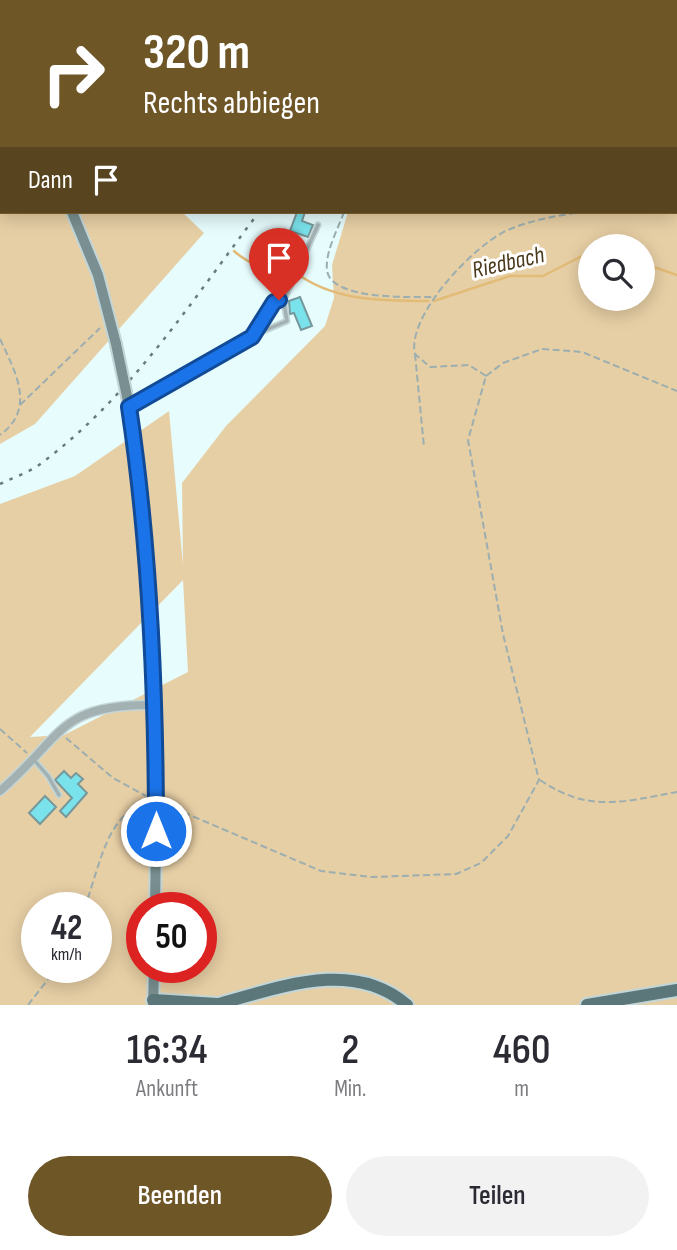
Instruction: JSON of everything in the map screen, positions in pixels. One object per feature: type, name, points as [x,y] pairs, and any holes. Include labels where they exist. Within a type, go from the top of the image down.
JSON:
[{"type":"main road","points":[[73,214],[98,275],[110,318],[129,407],[144,522],[156,705],[155,892]]},
{"type":"main road","points":[[154,983],[153,1002],[216,1005],[299,983],[336,979],[368,982],[386,990],[402,1005]]},
{"type":"main road","points":[[587,1005],[677,990]]},
{"type":"street","points":[[0,790],[73,719],[112,705],[156,705]]},
{"type":"lane","points":[[129,407],[252,337],[287,321],[289,317],[283,302],[318,225]]},
{"type":"lane","points":[[252,337],[274,302],[283,302]]},
{"type":"lane","points":[[33,758],[59,795]]},
{"type":"path","points":[[343,214],[329,255],[327,270],[330,280],[343,289],[398,298],[432,297]]},
{"type":"path","points":[[424,447],[413,336],[432,297],[470,259],[505,231],[541,219],[570,214]]},
{"type":"path","points":[[20,405],[110,318]]},
{"type":"path","points":[[0,340],[16,375],[20,405],[16,424],[0,435]]},
{"type":"path","points":[[677,391],[582,352],[542,349],[503,363],[486,376],[468,440],[503,634],[539,780],[563,796],[587,802],[632,800],[677,792]]},
{"type":"path","points":[[415,354],[430,367],[469,365],[486,376]]},
{"type":"path","points":[[0,729],[33,758]]},
{"type":"path","points":[[58,732],[113,778],[156,801],[321,871],[371,877],[456,874],[481,863],[508,836],[539,780]]},
{"type":"path","points":[[89,892],[105,842],[133,806],[156,801]]},
{"type":"path","points":[[28,1005],[45,983]]},
{"type":"shaded area","points":[[0,214],[184,214],[204,233],[35,424],[0,444]]},
{"type":"shaded area","points":[[347,214],[677,214],[677,1005],[0,1005],[0,504],[75,476],[169,411],[183,565],[182,483],[226,426],[325,326],[334,298],[332,265]],"holes":[[[183,580],[188,672],[64,735],[30,737]]]},
{"type":"building","points":[[296,214],[304,214],[302,221],[313,225],[308,237],[290,231]]},
{"type":"building","points":[[300,297],[312,326],[301,330],[294,313],[290,314],[289,301]]},
{"type":"building","points":[[64,771],[71,778],[76,773],[83,779],[78,784],[87,793],[66,817],[60,811],[72,798],[55,780]]},
{"type":"building","points":[[45,796],[56,807],[40,824],[29,813]]},
{"type":"waterway","name":"Riedbach","points":[[234,251],[247,261],[260,266],[291,266]]},
{"type":"waterway","name":"Riedbach","points":[[434,301],[510,276],[543,276],[578,258]]},
{"type":"waterway","name":"Riedbach","points":[[655,267],[677,275]]},
{"type":"waterway","name":"Riedbach","points":[[302,277],[316,285],[346,295],[379,300],[428,301]]},
{"type":"railway","points":[[0,484],[38,466],[105,407],[160,344],[258,214]]},
{"type":"route","points":[[156,831],[156,705],[144,522],[129,407],[252,337],[274,302],[279,300]]}]
